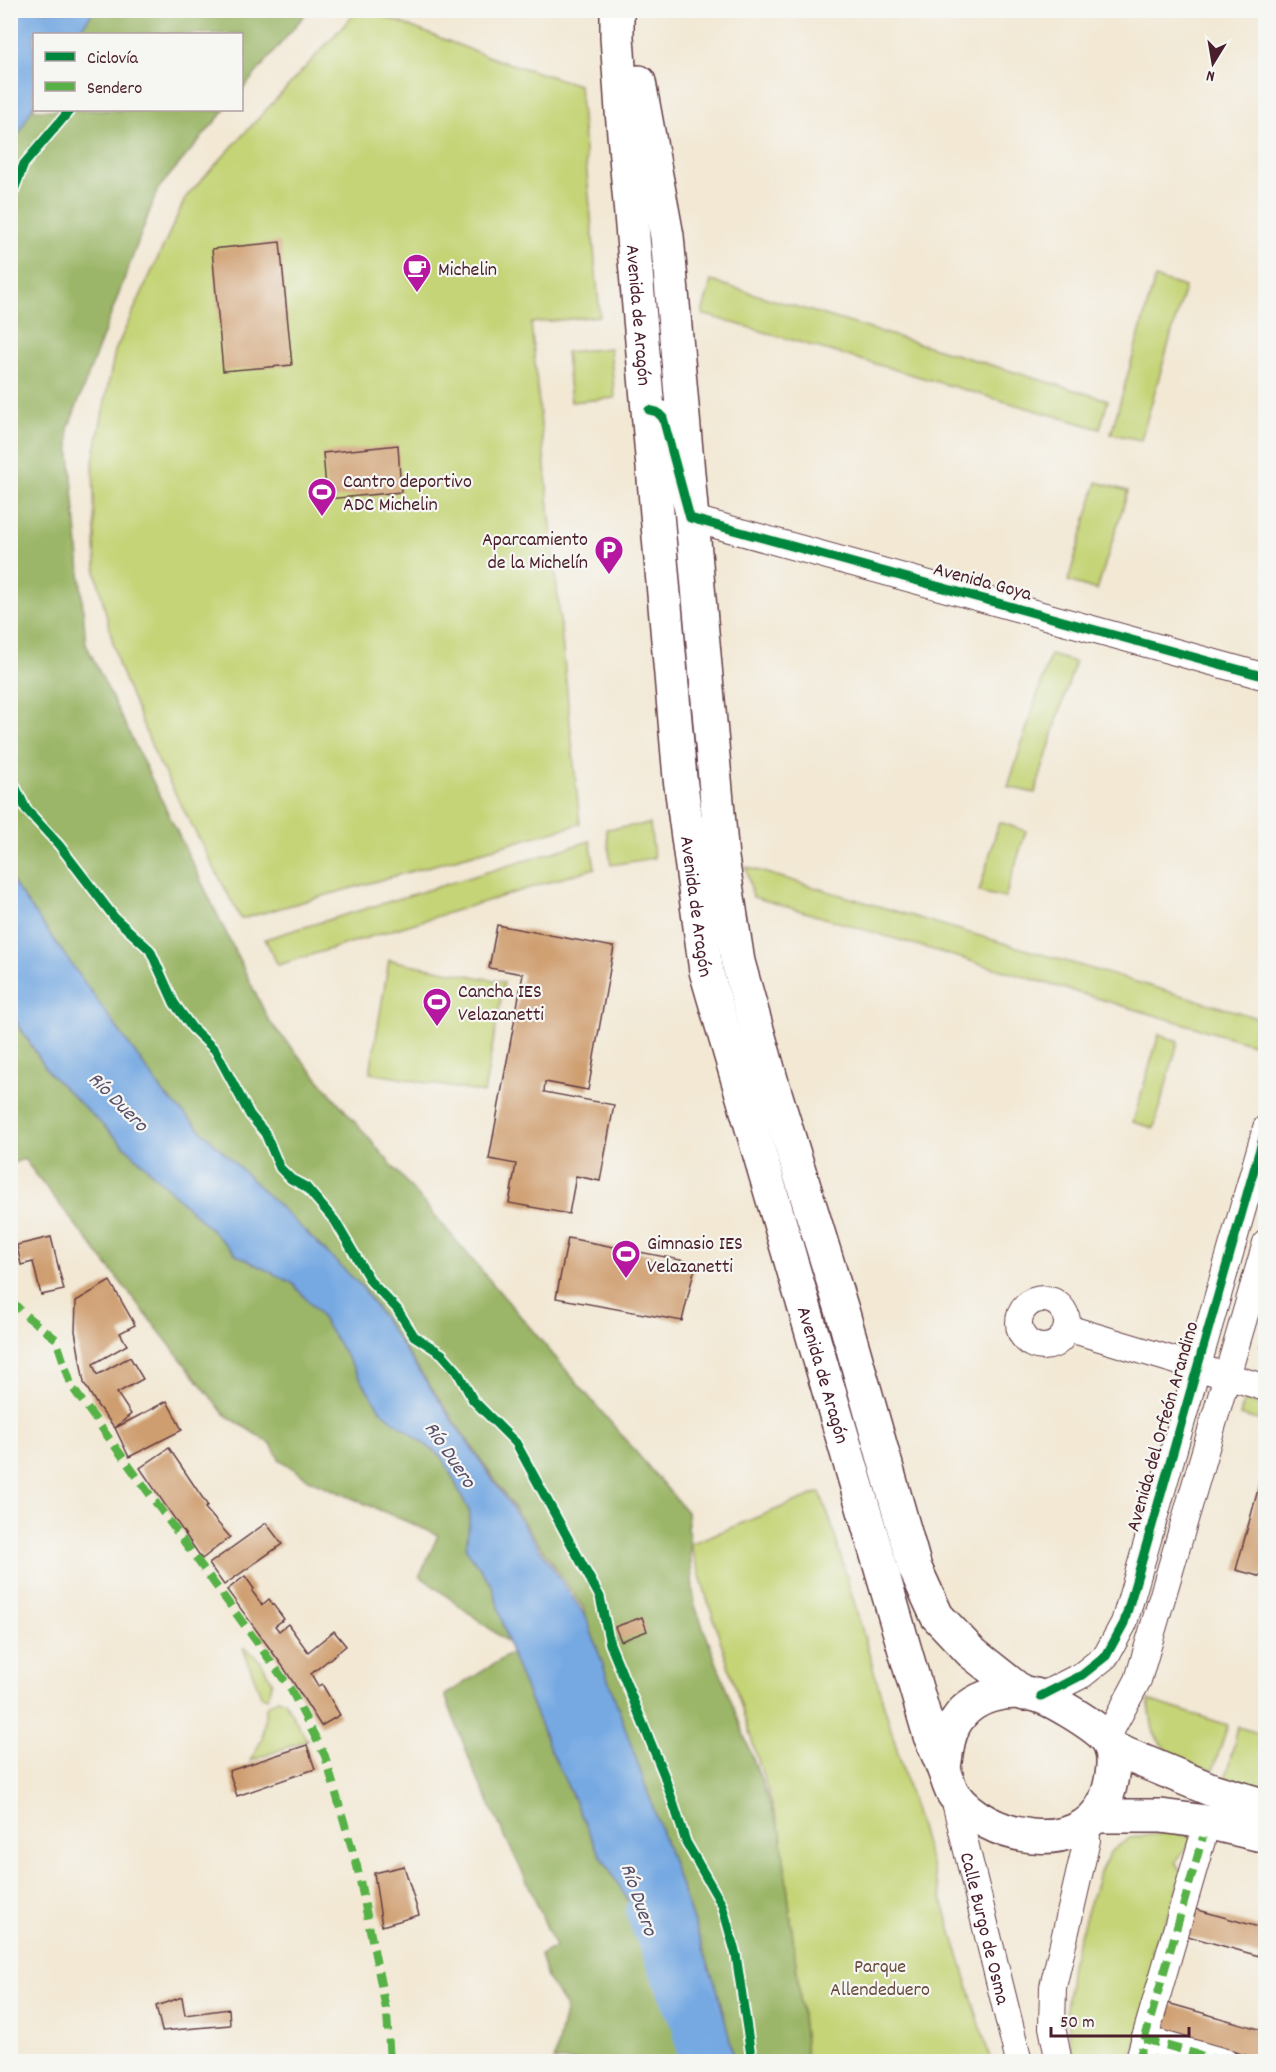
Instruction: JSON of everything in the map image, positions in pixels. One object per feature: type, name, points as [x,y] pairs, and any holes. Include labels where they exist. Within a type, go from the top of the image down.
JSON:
[{"type":"highway","name":"Avenida de Aragón","points":[[617,10],[621,91],[680,778],[706,971],[901,1640],[930,1736],[948,1781]]},
{"type":"highway","name":"Avenida de Aragón","points":[[629,10],[633,50],[667,237],[690,518],[722,858],[738,962],[772,1083],[842,1310],[915,1568],[937,1616],[971,1652],[1032,1695]]},
{"type":"highway","points":[[1266,1806],[1183,1779],[1108,1744],[1089,1723],[1032,1695],[988,1696],[975,1702],[963,1711],[948,1740],[948,1781],[968,1809],[987,1824],[1026,1836],[1063,1833],[1102,1819],[1161,1816],[1206,1822],[1266,1836]]},
{"type":"highway","points":[[1102,1819],[1111,1775],[1108,1744]]},
{"type":"street","points":[[649,410],[657,412],[663,418],[690,518]]},
{"type":"street","name":"Avenida Goya","points":[[690,518],[1266,678]]},
{"type":"street","name":"Avenida del Orfeón Arandino","points":[[1032,1695],[1071,1682],[1106,1656],[1120,1631],[1266,1128]]},
{"type":"street","points":[[1108,1744],[1138,1680],[1266,1243]]},
{"type":"street","points":[[1067,1328],[1266,1388]]},
{"type":"street","name":"Calle Burgo de Osma","points":[[948,1781],[1020,2061]]},
{"type":"street","points":[[1076,1885],[1094,1852],[1102,1819]]},
{"type":"street","points":[[1059,2061],[1052,2027],[1053,1988],[1087,1840],[1102,1819]]},
{"type":"street","points":[[1203,1837],[1141,2050],[1225,2061]]},
{"type":"green space","points":[[94,11],[308,11],[243,89],[243,33],[78,33]]},
{"type":"green space","name":"Cantro deportivo ADC Michelin","points":[[357,11],[370,11],[495,59],[579,85],[600,316],[531,323],[580,824],[241,919],[157,759],[119,667],[96,573],[93,461],[115,351],[186,197]]},
{"type":"green space","points":[[33,106],[33,111],[224,111],[158,189],[68,429],[86,644],[269,1021],[687,1512],[694,1603],[781,1833],[807,2061],[735,2061],[717,1989],[583,1608],[362,1287],[165,1095],[11,880],[10,150]]},
{"type":"green space","points":[[1155,278],[1185,287],[1141,440],[1111,434]]},
{"type":"green space","points":[[711,281],[1108,400],[1100,429],[702,314]]},
{"type":"green space","points":[[610,348],[615,398],[571,402],[566,352]]},
{"type":"green space","points":[[1097,482],[1128,491],[1097,590],[1068,581]]},
{"type":"green space","points":[[1050,655],[1075,662],[1035,793],[1008,787]]},
{"type":"green space","points":[[999,822],[1026,831],[1005,898],[979,892]]},
{"type":"green space","points":[[650,824],[654,858],[611,865],[606,829]]},
{"type":"green space","points":[[590,841],[595,868],[278,965],[265,939]]},
{"type":"green space","points":[[746,867],[1265,1020],[1263,1047],[753,897]]},
{"type":"green space","name":"Cancha IES Velazanetti","points":[[389,960],[504,982],[484,1093],[370,1073]]},
{"type":"green space","points":[[10,1013],[49,1073],[237,1255],[292,1283],[318,1312],[381,1411],[443,1458],[470,1513],[467,1549],[492,1585],[509,1643],[420,1576],[438,1535],[310,1480],[279,1459],[271,1444],[224,1414],[24,1159],[11,1164]]},
{"type":"green space","points":[[1159,1034],[1178,1042],[1154,1128],[1133,1122]]},
{"type":"green space","points":[[1244,1400],[1265,1407],[1265,1422],[1240,1415]]},
{"type":"green space","name":"Parque Allendeduero","points":[[820,1492],[991,2061],[807,2061],[781,1833],[690,1544]]},
{"type":"green space","points":[[243,1648],[246,1648],[261,1662],[272,1681],[268,1698],[261,1696]]},
{"type":"green space","points":[[511,1653],[548,1744],[597,1849],[659,1952],[689,2026],[695,2061],[554,2061],[566,2007],[547,1978],[540,1955],[555,1947],[531,1890],[475,1774],[445,1695]]},
{"type":"green space","points":[[277,1699],[284,1700],[307,1740],[250,1761],[262,1739],[266,1707]]},
{"type":"green space","points":[[1148,1700],[1228,1725],[1213,1770],[1186,1762],[1162,1745],[1153,1729]]},
{"type":"green space","points":[[1238,1727],[1265,1735],[1265,1792],[1225,1780]]},
{"type":"green space","points":[[1171,1832],[1193,1837],[1176,1862],[1183,1874],[1163,1931],[1158,1934],[1151,1950],[1159,1964],[1133,2052],[1125,2061],[1073,2062],[1066,2011],[1071,1964],[1099,1874],[1111,1851],[1130,1838]]},
{"type":"water","points":[[23,11],[94,11],[78,33],[33,33],[33,106],[11,150],[11,32]]},
{"type":"water","points":[[11,880],[165,1095],[362,1287],[586,1617],[717,1989],[735,2061],[695,2061],[689,2026],[659,1952],[597,1849],[548,1744],[511,1653],[492,1585],[466,1549],[470,1513],[443,1458],[381,1411],[318,1312],[292,1283],[237,1255],[49,1073],[11,1013]]},
{"type":"building","points":[[280,242],[292,365],[223,371],[212,249]]},
{"type":"building","points":[[398,445],[401,492],[327,499],[323,453]]},
{"type":"building","points":[[497,925],[614,947],[588,1090],[545,1082],[544,1092],[614,1105],[600,1181],[576,1176],[569,1214],[509,1203],[516,1164],[489,1159],[523,974],[489,968]]},
{"type":"building","points":[[51,1237],[64,1290],[41,1295],[33,1262],[21,1265],[17,1245]]},
{"type":"building","name":"Gimnasio IES Velazanetti","points":[[568,1238],[696,1263],[682,1321],[556,1298]]},
{"type":"building","points":[[110,1281],[135,1325],[120,1333],[127,1345],[93,1364],[97,1375],[130,1357],[143,1379],[117,1393],[131,1414],[115,1428],[84,1383],[75,1331],[76,1301]]},
{"type":"building","points":[[1266,1332],[1266,1348],[1261,1347]]},
{"type":"building","points":[[167,1401],[182,1430],[129,1457],[115,1428]]},
{"type":"building","points":[[169,1448],[208,1506],[205,1508],[230,1537],[202,1559],[140,1468]]},
{"type":"building","points":[[1266,1464],[1266,1578],[1236,1570]]},
{"type":"building","points":[[266,1523],[282,1544],[224,1585],[209,1564]]},
{"type":"building","points":[[245,1576],[262,1605],[269,1599],[284,1619],[275,1626],[279,1631],[288,1624],[308,1652],[334,1631],[346,1646],[311,1674],[318,1686],[322,1684],[340,1715],[321,1726],[284,1668],[227,1590]]},
{"type":"building","points":[[642,1617],[647,1631],[621,1641],[615,1627]]},
{"type":"building","points":[[307,1745],[315,1769],[237,1796],[229,1771]]},
{"type":"building","points":[[404,1866],[419,1915],[382,1926],[374,1873]]},
{"type":"building","points":[[1191,1908],[1266,1929],[1266,1958],[1184,1935]]},
{"type":"building","points":[[182,1997],[185,2015],[229,2009],[230,2025],[162,2031],[156,2006]]},
{"type":"building","points":[[1164,2002],[1266,2031],[1266,2061],[1156,2029]]},
{"type":"waterway","name":"Río Duero","points":[[10,32],[23,10]]},
{"type":"waterway","name":"Río Duero","points":[[642,1912],[689,2026],[695,2062]]},
{"type":"marked path","points":[[10,1299],[25,1315],[56,1339],[72,1387],[290,1688],[325,1756],[357,1866],[387,2014],[390,2062]]},
{"type":"marked path","points":[[1138,2062],[1203,1837]]},
{"type":"marked path","points":[[1144,2039],[1225,2062]]},
{"type":"cycle path","points":[[10,200],[24,164],[69,111]]},
{"type":"cycle path","points":[[649,410],[657,412],[663,418],[690,518],[1266,677]]},
{"type":"cycle path","points":[[10,776],[26,809],[59,845],[114,917],[150,950],[174,1003],[192,1028],[215,1050],[250,1115],[265,1133],[280,1168],[291,1179],[306,1187],[335,1221],[371,1282],[397,1309],[414,1336],[442,1354],[457,1371],[473,1400],[516,1443],[600,1597],[610,1644],[664,1775],[686,1842],[722,1905],[736,1955],[752,2062]]},
{"type":"cycle path","points":[[1041,1696],[1082,1675],[1106,1656],[1124,1623],[1266,1128]]},
{"type":"place","name":"Michelin","points":[[417,294]]},
{"type":"place","name":"Cantro deportivo ADC Michelin","points":[[322,518]]},
{"type":"place","name":"Aparcamiento de la Michelín","points":[[609,576]]},
{"type":"place","name":"Cancha IES Velazanetti","points":[[437,1028]]},
{"type":"place","name":"Gimnasio IES Velazanetti","points":[[626,1280]]}]
